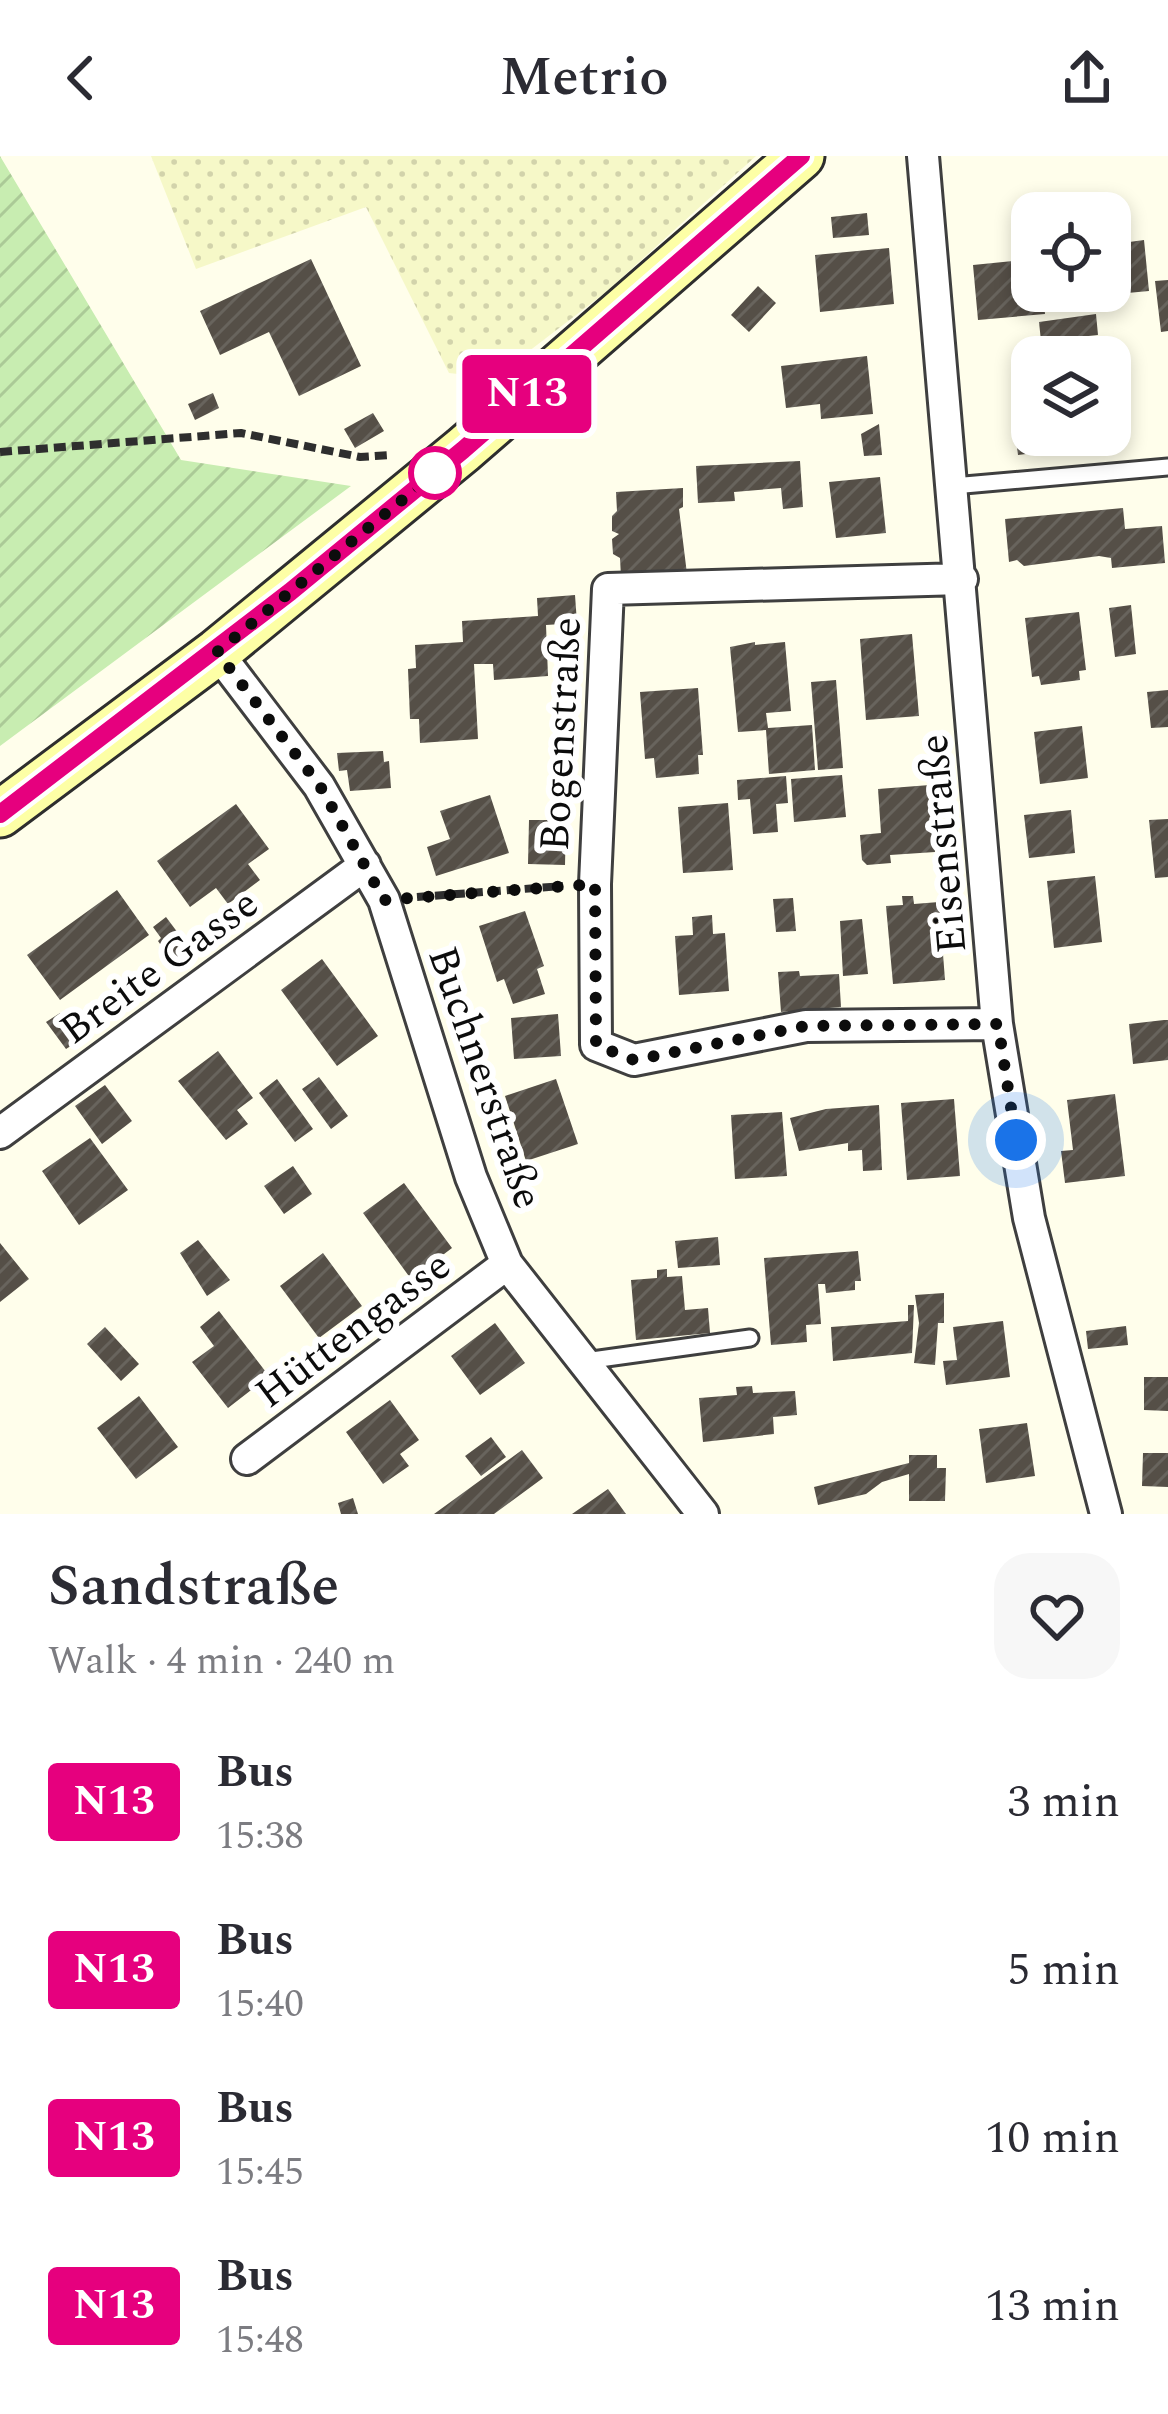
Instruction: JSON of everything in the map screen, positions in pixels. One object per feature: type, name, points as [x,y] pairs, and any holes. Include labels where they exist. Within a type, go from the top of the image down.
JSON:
[{"type":"main road","points":[[0,814],[217,652],[463,450],[801,156]]},
{"type":"street","name":"Eisenstraße","points":[[923,156],[998,1024],[1029,1218],[1106,1514]]},
{"type":"street","name":"Bogenstraße","points":[[962,579],[608,590],[595,884],[596,1045],[634,1060],[806,1026],[998,1024]]},
{"type":"street","name":"Buchnerstraße","points":[[217,652],[320,786],[384,900],[471,1177],[507,1264],[703,1514]]},
{"type":"street","name":"Breite Gasse","points":[[0,1133],[365,865]]},
{"type":"street","name":"Hüttengasse","points":[[247,1460],[507,1264]]},
{"type":"lane","points":[[953,486],[1168,466]]},
{"type":"lane","points":[[585,1361],[751,1338]]},
{"type":"path","points":[[0,452],[242,433],[360,457],[463,450]]},
{"type":"path","points":[[384,900],[595,884]]},
{"type":"green space","points":[[0,156],[181,460],[351,486],[0,746]]},
{"type":"green space","points":[[151,156],[756,156],[606,292],[494,378],[449,373],[366,207],[196,269]]},
{"type":"building","points":[[867,213],[869,235],[833,238],[831,217]]},
{"type":"building","points":[[1144,240],[1149,291],[1131,293],[1131,242]]},
{"type":"building","points":[[889,248],[894,304],[820,312],[815,255]]},
{"type":"building","points":[[311,259],[361,366],[299,396],[269,332],[220,355],[200,311]]},
{"type":"building","points":[[1011,261],[1011,312],[1045,314],[978,320],[973,265]]},
{"type":"building","points":[[1168,280],[1168,331],[1161,332],[1155,281]]},
{"type":"building","points":[[758,286],[776,303],[749,332],[731,315]]},
{"type":"building","points":[[1096,314],[1098,335],[1040,336],[1039,322]]},
{"type":"building","points":[[867,356],[873,414],[821,419],[820,404],[786,408],[781,366]]},
{"type":"building","points":[[213,393],[219,408],[195,420],[188,404]]},
{"type":"building","points":[[373,413],[384,431],[355,448],[344,429]]},
{"type":"building","points":[[879,424],[882,455],[864,456],[861,434]]},
{"type":"building","points":[[800,461],[803,507],[783,509],[781,488],[734,492],[735,501],[698,503],[696,466]]},
{"type":"building","points":[[880,477],[886,533],[836,538],[829,482]]},
{"type":"building","points":[[683,488],[679,509],[687,574],[621,577],[612,539],[619,534],[612,531],[616,492]]},
{"type":"building","points":[[1123,508],[1125,529],[1162,526],[1165,563],[1112,568],[1111,558],[1099,556],[1024,566],[1017,560],[1009,562],[1005,519]]},
{"type":"building","points":[[575,595],[577,623],[546,625],[548,676],[494,680],[493,664],[474,664],[478,739],[420,743],[419,719],[410,719],[408,669],[416,668],[415,645],[463,642],[462,621],[538,616],[537,598]]},
{"type":"building","points":[[1131,605],[1136,654],[1115,657],[1109,608]]},
{"type":"building","points":[[1079,612],[1086,670],[1079,671],[1080,680],[1041,685],[1039,676],[1032,677],[1025,618]]},
{"type":"building","points":[[912,634],[919,716],[866,720],[860,639]]},
{"type":"building","points":[[785,642],[791,711],[766,713],[768,728],[812,725],[815,770],[769,774],[766,730],[738,732],[730,647]]},
{"type":"building","points":[[836,680],[843,768],[818,770],[811,682]]},
{"type":"building","points":[[698,688],[703,755],[698,755],[699,774],[656,778],[654,758],[645,759],[640,692]]},
{"type":"building","points":[[1168,690],[1168,727],[1151,728],[1147,692]]},
{"type":"building","points":[[1082,726],[1088,778],[1040,784],[1034,732]]},
{"type":"building","points":[[383,751],[384,762],[389,761],[391,788],[350,791],[347,770],[339,771],[337,753]]},
{"type":"building","points":[[842,775],[846,817],[794,822],[791,779]]},
{"type":"building","points":[[786,776],[788,803],[776,804],[778,832],[753,834],[750,799],[738,800],[737,780]]},
{"type":"building","points":[[930,785],[935,852],[890,855],[891,863],[867,865],[862,860],[860,835],[881,833],[878,789]]},
{"type":"building","points":[[490,795],[509,853],[436,876],[427,847],[450,839],[440,811]]},
{"type":"building","points":[[728,803],[733,870],[683,873],[678,807]]},
{"type":"building","points":[[236,804],[269,849],[248,864],[260,880],[228,904],[216,888],[190,907],[157,861]]},
{"type":"building","points":[[1071,810],[1075,853],[1029,858],[1024,815]]},
{"type":"building","points":[[1168,819],[1168,877],[1155,878],[1149,820]]},
{"type":"building","points":[[529,820],[566,820],[565,865],[528,864]]},
{"type":"building","points":[[1095,876],[1102,942],[1054,948],[1047,881]]},
{"type":"building","points":[[117,890],[149,935],[60,1000],[27,955]]},
{"type":"building","points":[[902,896],[913,896],[914,904],[939,902],[945,980],[893,984],[886,906],[903,905]]},
{"type":"building","points":[[793,898],[796,931],[776,932],[773,899]]},
{"type":"building","points":[[525,911],[544,966],[537,969],[545,994],[513,1004],[504,979],[497,982],[479,926]]},
{"type":"building","points":[[712,915],[713,934],[725,933],[729,991],[679,995],[675,936],[693,935],[692,917]]},
{"type":"building","points":[[166,917],[196,957],[178,970],[153,927]]},
{"type":"building","points":[[862,919],[868,974],[843,976],[840,921]]},
{"type":"building","points":[[322,959],[378,1036],[337,1066],[281,990]]},
{"type":"building","points":[[799,971],[800,976],[839,974],[841,1007],[781,1012],[778,972]]},
{"type":"building","points":[[60,1013],[80,1040],[66,1049],[46,1022]]},
{"type":"building","points":[[558,1014],[561,1056],[514,1059],[511,1018]]},
{"type":"building","points":[[1168,1020],[1168,1060],[1133,1064],[1129,1024]]},
{"type":"building","points":[[218,1051],[253,1098],[237,1110],[248,1124],[226,1140],[178,1081]]},
{"type":"building","points":[[319,1077],[348,1116],[331,1129],[302,1089]]},
{"type":"building","points":[[277,1079],[313,1129],[295,1142],[259,1093]]},
{"type":"building","points":[[556,1079],[578,1144],[526,1161],[505,1096]]},
{"type":"building","points":[[105,1085],[132,1121],[102,1144],[75,1106]]},
{"type":"building","points":[[1115,1094],[1125,1176],[1065,1183],[1061,1151],[1073,1150],[1067,1100]]},
{"type":"building","points":[[954,1099],[960,1176],[907,1180],[901,1103]]},
{"type":"building","points":[[879,1105],[882,1170],[863,1171],[862,1150],[848,1151],[848,1143],[799,1151],[790,1118],[826,1109]]},
{"type":"building","points":[[782,1112],[787,1176],[735,1179],[731,1115]]},
{"type":"building","points":[[90,1138],[128,1190],[79,1225],[42,1171]]},
{"type":"building","points":[[293,1166],[312,1194],[284,1214],[264,1186]]},
{"type":"building","points":[[404,1183],[452,1248],[411,1279],[363,1213]]},
{"type":"building","points":[[718,1237],[720,1265],[678,1268],[675,1241]]},
{"type":"building","points":[[198,1240],[230,1280],[207,1296],[180,1253]]},
{"type":"building","points":[[0,1243],[29,1279],[0,1302]]},
{"type":"building","points":[[858,1251],[861,1281],[855,1281],[855,1290],[826,1293],[825,1284],[818,1284],[821,1324],[806,1325],[807,1342],[771,1345],[764,1258]]},
{"type":"building","points":[[323,1253],[362,1306],[319,1338],[280,1286]]},
{"type":"building","points":[[667,1269],[667,1277],[682,1276],[685,1310],[708,1308],[710,1333],[636,1340],[631,1280],[657,1278],[657,1270]]},
{"type":"building","points":[[944,1293],[944,1323],[938,1323],[935,1365],[914,1363],[919,1323],[915,1295]]},
{"type":"building","points":[[908,1305],[914,1305],[912,1353],[833,1361],[831,1327],[908,1321]]},
{"type":"building","points":[[219,1311],[269,1376],[228,1408],[192,1362],[214,1346],[200,1327]]},
{"type":"building","points":[[1003,1321],[1010,1377],[946,1385],[943,1361],[957,1360],[953,1327]]},
{"type":"building","points":[[495,1323],[525,1363],[480,1395],[451,1356]]},
{"type":"building","points":[[1126,1326],[1128,1345],[1088,1349],[1086,1331]]},
{"type":"building","points":[[105,1327],[139,1364],[121,1381],[87,1344]]},
{"type":"building","points":[[1144,1377],[1168,1377],[1168,1411],[1144,1410]]},
{"type":"building","points":[[752,1386],[753,1393],[795,1391],[797,1415],[773,1417],[774,1434],[703,1442],[699,1398],[737,1395],[736,1387]]},
{"type":"building","points":[[139,1396],[178,1447],[136,1479],[97,1428]]},
{"type":"building","points":[[390,1400],[419,1440],[400,1454],[409,1466],[383,1484],[346,1432]]},
{"type":"building","points":[[1027,1423],[1035,1476],[986,1483],[979,1429]]},
{"type":"building","points":[[491,1437],[506,1457],[481,1476],[465,1456]]},
{"type":"building","points":[[522,1450],[543,1478],[494,1514],[434,1514]]},
{"type":"building","points":[[1143,1453],[1168,1453],[1168,1487],[1142,1486]]},
{"type":"building","points":[[909,1455],[937,1455],[937,1468],[946,1468],[945,1501],[909,1501],[909,1474],[882,1482],[866,1494],[818,1505],[814,1487],[909,1463]]},
{"type":"building","points":[[608,1489],[626,1514],[572,1514]]},
{"type":"building","points":[[353,1498],[358,1514],[341,1514],[338,1503]]},
{"type":"bus line","name":"N13","points":[[0,814],[217,652],[463,450],[801,156]]},
{"type":"route","points":[[435,473],[217,652],[320,786],[384,900],[595,884],[596,1045],[634,1060],[806,1026],[998,1024],[1016,1140]]}]
